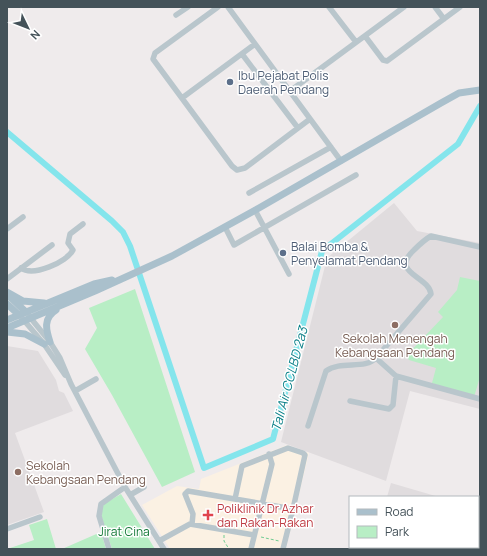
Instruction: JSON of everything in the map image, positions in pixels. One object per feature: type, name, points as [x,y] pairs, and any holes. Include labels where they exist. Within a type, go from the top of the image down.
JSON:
[{"type":"main road","points":[[7,320],[66,303],[172,256],[341,161],[441,102],[460,94],[480,90]]},
{"type":"main road","points":[[7,328],[48,303],[94,284],[125,276]]},
{"type":"main road","points":[[7,293],[23,301],[48,303]]},
{"type":"main road","points":[[7,293],[25,316]]},
{"type":"main road","points":[[7,332],[25,334],[47,343],[46,331],[48,317],[52,312],[66,303]]},
{"type":"main road","points":[[7,304],[25,316]]},
{"type":"main road","points":[[479,510],[480,501]]},
{"type":"street","points":[[176,15],[188,7]]},
{"type":"street","points":[[218,7],[153,56],[154,62],[237,170],[245,168],[310,119]]},
{"type":"street","points":[[228,7],[341,161]]},
{"type":"street","points":[[329,7],[356,42]]},
{"type":"street","points":[[290,91],[404,7]]},
{"type":"street","points":[[435,7],[444,19]]},
{"type":"street","points":[[364,36],[386,61],[460,7]]},
{"type":"street","points":[[182,98],[255,44]]},
{"type":"street","points":[[242,54],[298,128]]},
{"type":"street","points":[[249,193],[331,147]]},
{"type":"street","points":[[225,227],[234,244],[356,175]]},
{"type":"street","points":[[254,210],[289,274]]},
{"type":"street","points":[[7,230],[23,217]]},
{"type":"street","points":[[21,268],[30,272],[42,270],[70,255],[73,250],[68,243],[69,236],[83,224]]},
{"type":"street","points":[[308,426],[326,371],[331,368],[344,365],[370,364],[431,294],[430,289],[407,270],[406,265],[409,255],[431,236],[480,247]]},
{"type":"street","points":[[7,279],[52,245]]},
{"type":"street","points":[[25,316],[47,343],[75,391],[125,487],[164,549]]},
{"type":"street","points":[[376,358],[396,376],[480,399]]},
{"type":"street","points":[[350,401],[389,409],[391,408],[393,405],[396,376]]},
{"type":"street","points":[[75,391],[96,379]]},
{"type":"street","points":[[234,499],[241,467],[286,447],[305,454],[284,549]]},
{"type":"street","points":[[251,549],[272,464],[268,454]]},
{"type":"street","points":[[109,549],[99,516],[101,504],[125,487]]},
{"type":"street","points":[[130,495],[144,487]]},
{"type":"street","points":[[192,524],[193,514],[185,495],[186,492],[293,509]]},
{"type":"street","points":[[7,529],[40,517]]},
{"type":"street","points":[[159,541],[187,525],[192,524],[254,535]]},
{"type":"path","points":[[225,530],[224,541],[229,549]]},
{"type":"path","points":[[254,535],[285,542]]},
{"type":"shaded area","name":"Sekolah Menengah Kebangsaan Pendang","points":[[394,203],[417,231],[480,243],[480,409],[410,391],[386,481],[281,442],[327,258]]},
{"type":"shaded area","name":"Sekolah Kebangsaan Pendang","points":[[7,346],[38,351],[56,380],[59,391],[64,393],[73,411],[15,433],[44,512],[7,525]]},
{"type":"shaded area","points":[[287,445],[309,453],[286,549],[170,549],[142,505],[177,486],[199,489],[201,479]]},
{"type":"shaded area","points":[[391,483],[436,496],[387,496]]},
{"type":"shaded area","points":[[372,548],[455,548],[455,549]]},
{"type":"green space","points":[[460,277],[480,281],[480,377],[474,397],[432,383],[436,368],[409,360],[406,356],[443,317],[438,312],[457,290]]},
{"type":"green space","points":[[135,289],[195,472],[162,487],[85,349],[97,328],[89,308]]},
{"type":"green space","name":"Jirat Cina","points":[[121,494],[155,549],[112,549],[101,515],[102,505]]},
{"type":"green space","points":[[47,519],[56,549],[7,549],[34,540],[29,525]]},
{"type":"green space","points":[[101,532],[106,549],[62,549]]},
{"type":"waterway","name":"Tali Air CCLBD 2a3","points":[[7,132],[123,232],[130,246],[204,468],[273,439],[322,251],[458,144],[480,106]]},
{"type":"place","name":"Ibu Pejabat Polis Daerah Pendang","points":[[230,82]]},
{"type":"place","name":"Balai Bomba & Penyelamat Pendang","points":[[283,253]]},
{"type":"place","name":"Sekolah Menengah Kebangsaan Pendang","points":[[395,325]]},
{"type":"place","name":"Sekolah Kebangsaan Pendang","points":[[18,472]]},
{"type":"place","name":"Poliklinik Dr Azhar dan Rakan-Rakan","points":[[208,515]]}]
